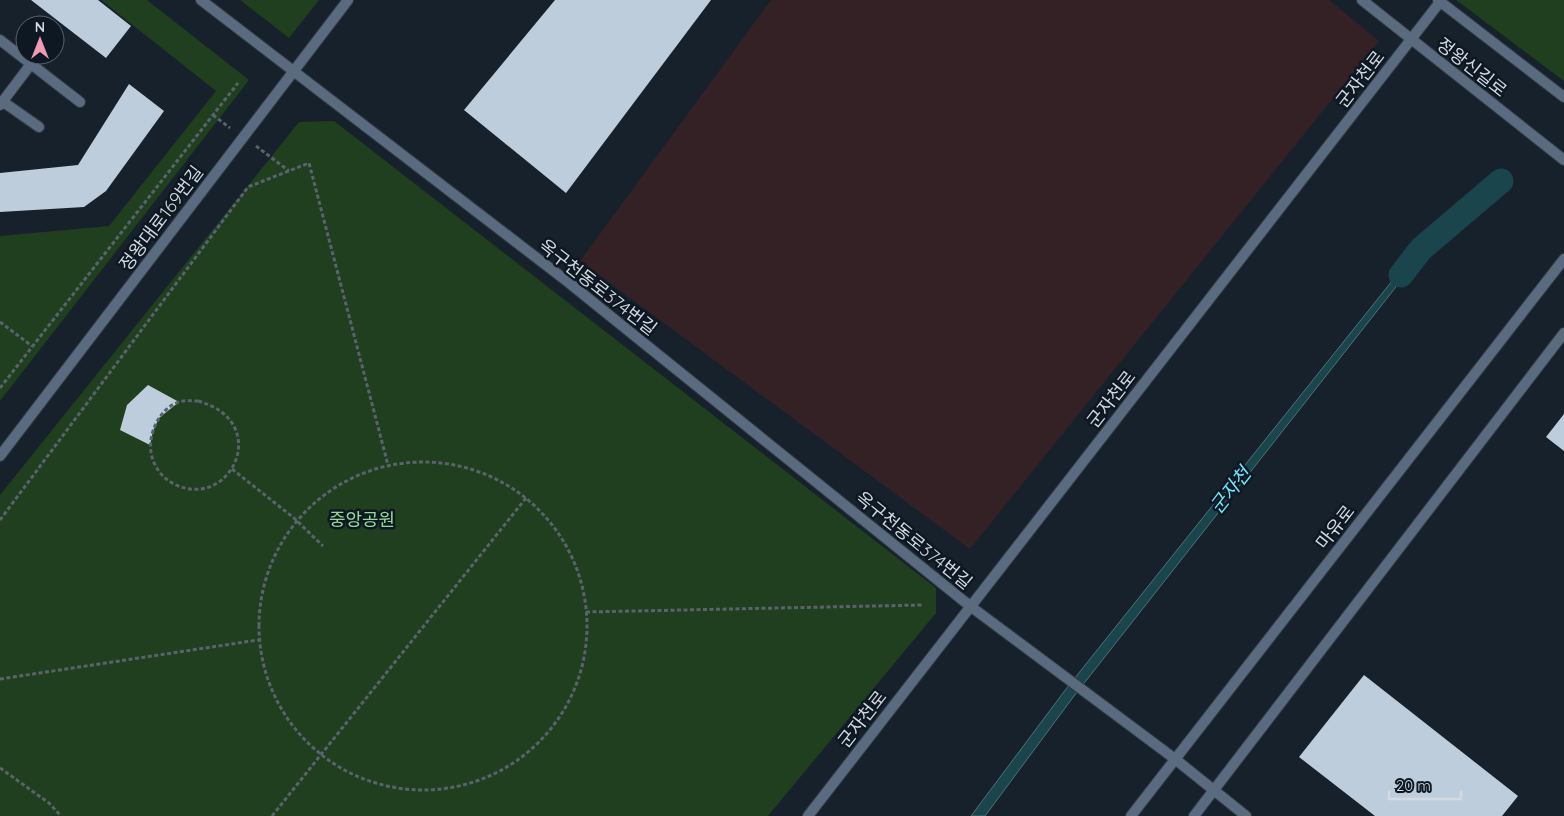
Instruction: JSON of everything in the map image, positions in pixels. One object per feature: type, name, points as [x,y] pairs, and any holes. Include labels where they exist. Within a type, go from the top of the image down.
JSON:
[{"type":"street","name":"옥구천동로374번길","points":[[201,0],[568,282],[970,606],[1175,759],[1246,816]]},
{"type":"street","name":"정왕대로169번길","points":[[0,456],[348,0]]},
{"type":"street","name":"정왕신길로","points":[[1362,0],[1564,160]]},
{"type":"street","name":"정왕신길로","points":[[1439,1],[1564,97]]},
{"type":"street","name":"군자천로","points":[[808,816],[1411,40],[1439,1]]},
{"type":"street","points":[[0,40],[15,52]]},
{"type":"street","points":[[30,65],[1,103],[39,127]]},
{"type":"street","points":[[32,65],[80,102]]},
{"type":"street","name":"마유로","points":[[1131,816],[1564,259]]},
{"type":"street","points":[[1194,816],[1564,333]]},
{"type":"path","points":[[0,388],[238,83]]},
{"type":"path","points":[[0,520],[248,187],[309,163],[388,465]]},
{"type":"path","points":[[0,322],[32,346]]},
{"type":"path","points":[[198,401],[213,405],[226,414],[235,426],[239,440],[238,456],[232,470],[222,480],[210,487],[196,490],[182,488],[169,482],[159,472],[152,459],[150,445],[153,431],[159,418],[179,402],[198,401]]},
{"type":"path","points":[[444,463],[490,476],[526,498],[548,519],[570,552],[586,596],[588,637],[578,682],[551,730],[521,759],[484,779],[438,790],[396,789],[363,780],[323,756],[285,716],[268,682],[258,640],[262,589],[276,550],[297,521],[303,513],[337,486],[388,465],[444,463]]},
{"type":"path","points":[[232,470],[297,521],[323,546]]},
{"type":"path","points":[[272,816],[323,756],[526,498]]},
{"type":"path","points":[[586,612],[922,604]]},
{"type":"path","points":[[0,679],[258,640]]},
{"type":"path","points":[[0,768],[49,803],[61,816]]},
{"type":"shaded area","points":[[771,0],[1329,0],[1379,41],[970,549],[580,261]]},
{"type":"green space","points":[[101,0],[147,0],[249,80],[0,401],[0,236],[109,226],[216,91]]},
{"type":"green space","points":[[240,0],[319,0],[289,38]]},
{"type":"green space","points":[[1456,0],[1564,0],[1564,81]]},
{"type":"green space","name":"중앙공원","points":[[334,121],[936,588],[936,613],[768,816],[0,816],[0,495],[299,122]]},
{"type":"water","points":[[1420,246],[1425,250],[1074,696],[985,816],[971,816],[1066,689]]},
{"type":"building","points":[[31,0],[98,0],[131,26],[106,58],[65,26],[65,15],[50,15]]},
{"type":"building","points":[[555,0],[711,0],[566,193],[464,110]]},
{"type":"building","points":[[129,84],[164,111],[106,191],[84,207],[0,212],[0,173],[78,165]]},
{"type":"building","points":[[148,385],[179,402],[159,418],[153,431],[150,445],[120,430],[127,405]]},
{"type":"building","points":[[1564,414],[1564,451],[1546,437]]},
{"type":"building","points":[[1364,675],[1518,796],[1502,816],[1375,816],[1299,757]]},
{"type":"waterway","name":"군자천","points":[[1401,275],[1421,249],[1501,181]]}]
